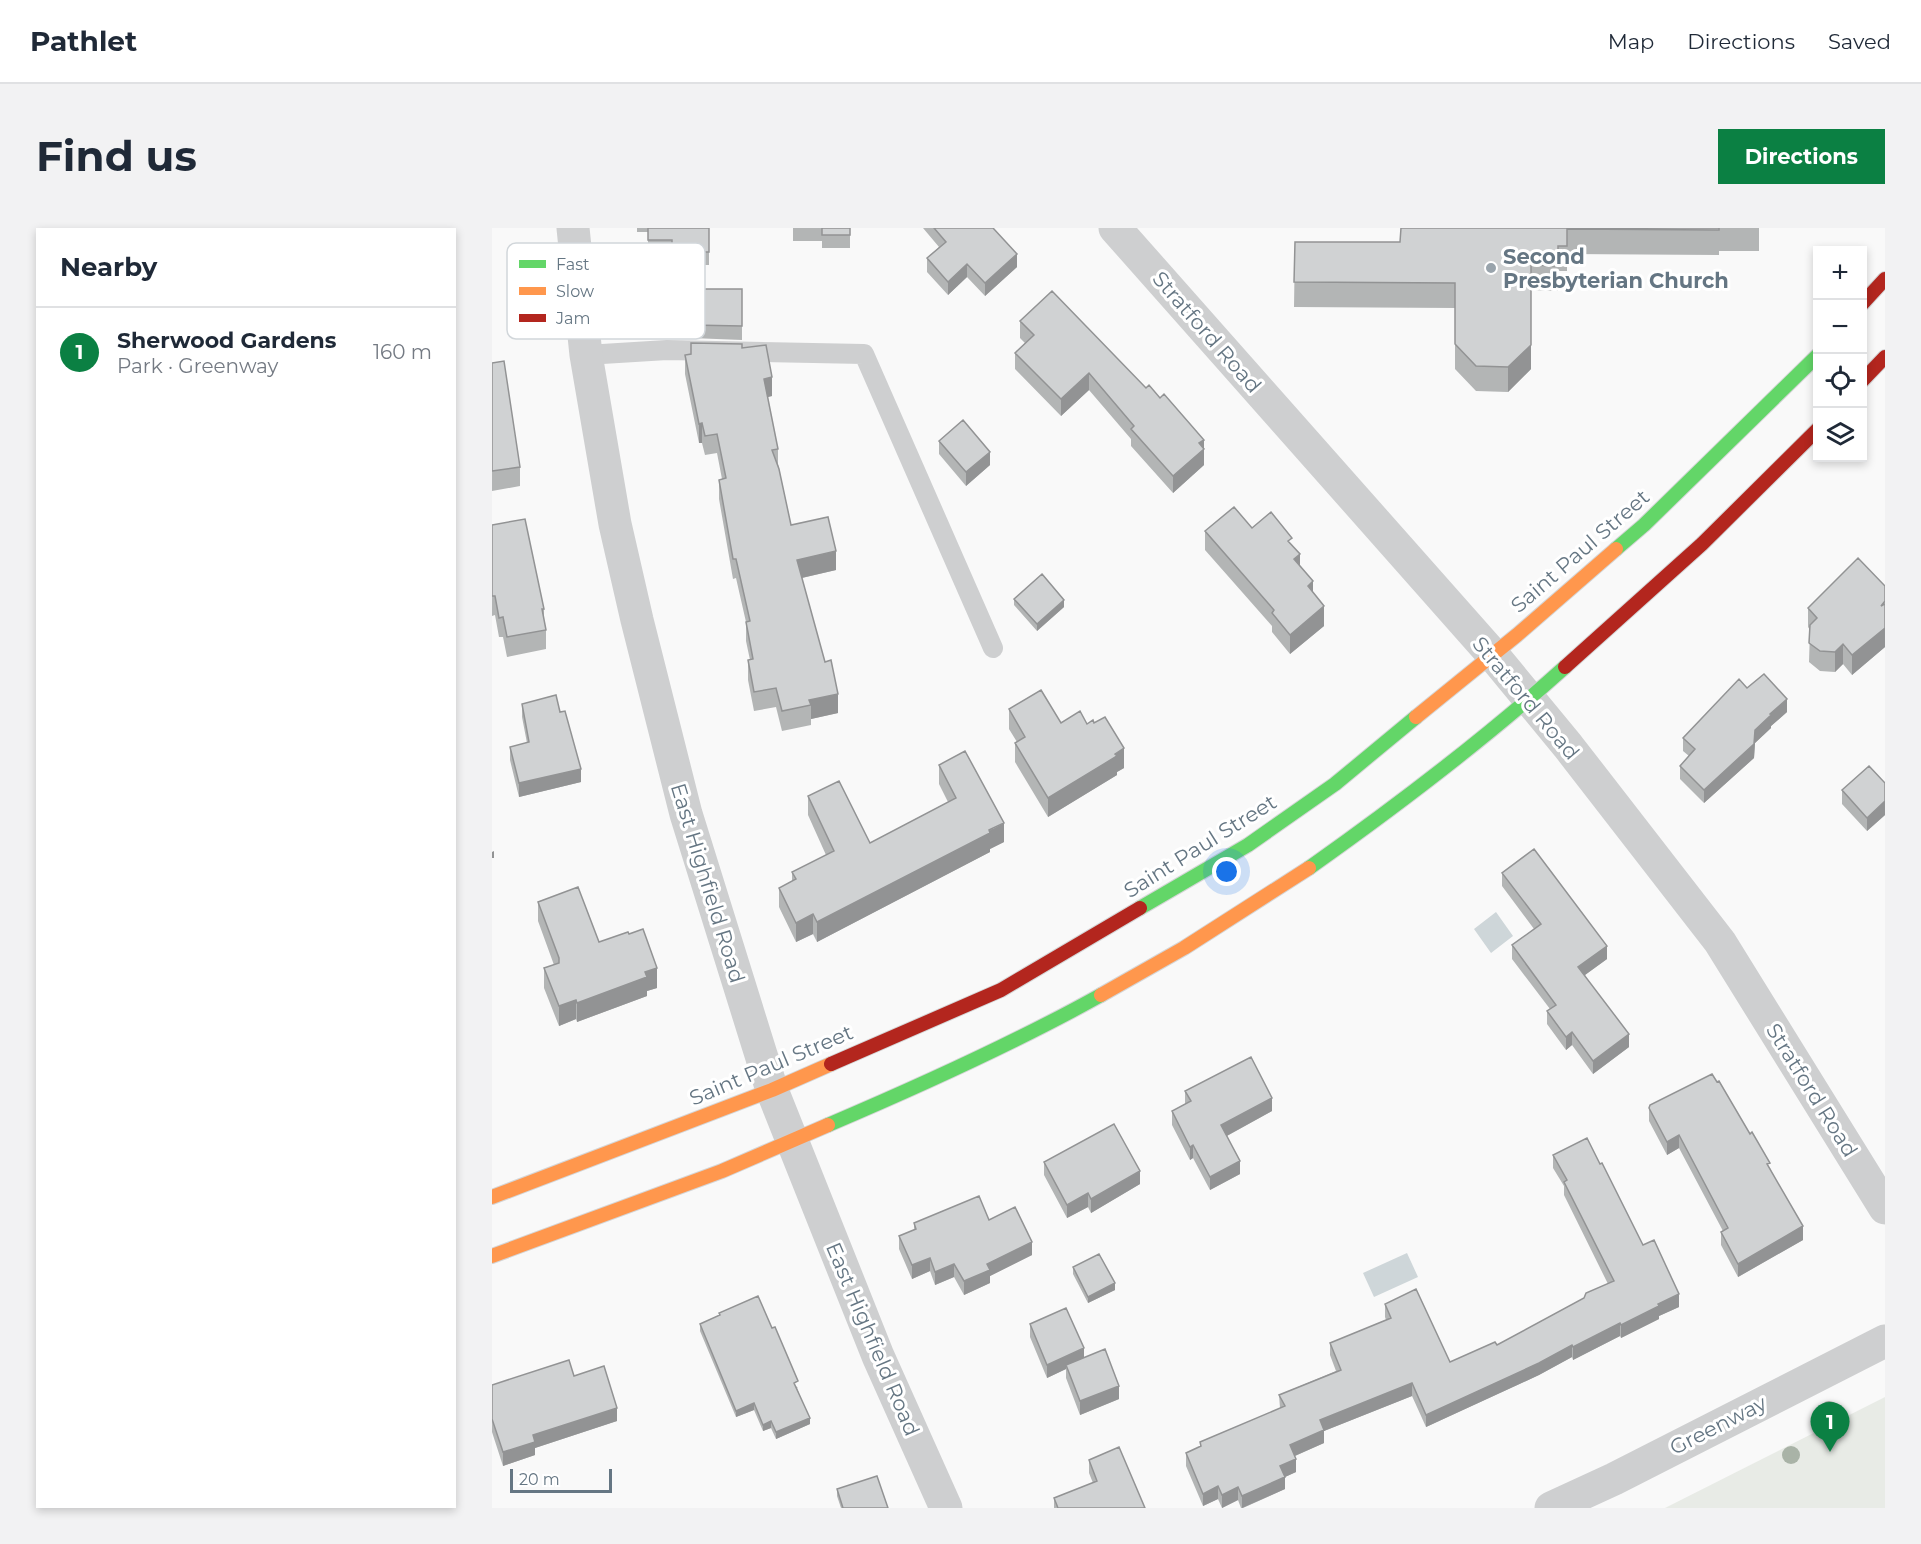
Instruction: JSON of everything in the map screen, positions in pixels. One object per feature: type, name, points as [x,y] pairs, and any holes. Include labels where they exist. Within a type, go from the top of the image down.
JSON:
[{"type":"main road","points":[[1867,300],[1885,279]]},
{"type":"main road","points":[[1867,377],[1885,357]]},
{"type":"main road","name":"Saint Paul Street","points":[[492,1197],[772,1090],[1001,990],[1248,845],[1335,784],[1493,655],[1644,525],[1813,360]]},
{"type":"main road","points":[[492,1256],[722,1171],[939,1078],[1042,1028],[1184,948],[1309,868],[1401,802],[1530,699],[1702,544],[1813,434]]},
{"type":"street","name":"East Highfield Road","points":[[573,228],[575,243]]},
{"type":"street","name":"Stratford Road","points":[[1115,228],[1530,699],[1720,942],[1885,1208]]},
{"type":"street","name":"East Highfield Road","points":[[584,339],[615,524],[657,704],[686,814],[772,1090],[791,1142],[878,1356],[946,1508]]},
{"type":"street","name":"Greenway","points":[[1551,1508],[1614,1479],[1885,1341]]},
{"type":"lane","points":[[586,355],[667,350],[864,354],[993,648]]},
{"type":"shaded area","points":[[1496,912],[1513,936],[1491,953],[1474,929]]},
{"type":"shaded area","points":[[1407,1253],[1418,1277],[1374,1297],[1363,1273]]},
{"type":"shaded area","points":[[1885,1397],[1885,1508],[1665,1508]]},
{"type":"building","points":[[648,228],[709,228],[709,252],[705,252],[705,243],[648,240]]},
{"type":"building","points":[[822,228],[850,228],[850,235],[822,235]]},
{"type":"building","points":[[934,228],[993,228],[1017,254],[985,283],[967,264],[948,282],[927,258],[946,242]]},
{"type":"building","points":[[1401,228],[1719,228],[1719,230],[1567,229],[1567,246],[1558,246],[1558,266],[1531,265],[1531,345],[1508,367],[1476,366],[1455,344],[1455,283],[1294,282],[1295,242],[1400,242]]},
{"type":"building","points":[[705,289],[742,289],[742,326],[705,325]]},
{"type":"building","points":[[1052,291],[1146,388],[1149,385],[1160,398],[1164,394],[1204,440],[1199,443],[1204,449],[1173,476],[1131,429],[1134,426],[1089,373],[1061,399],[1015,353],[1034,335],[1020,321]]},
{"type":"building","points":[[691,343],[742,344],[742,348],[766,345],[772,377],[764,379],[778,449],[772,450],[779,469],[791,525],[828,517],[836,551],[797,560],[825,662],[831,660],[838,694],[809,700],[811,705],[782,711],[776,688],[754,692],[748,660],[753,659],[746,622],[750,621],[736,559],[733,559],[719,480],[726,478],[717,434],[705,436],[702,423],[699,424],[685,355],[691,354]]},
{"type":"building","points":[[504,361],[520,467],[492,471],[492,363]]},
{"type":"building","points":[[963,420],[990,452],[966,472],[939,441]]},
{"type":"building","points":[[1234,507],[1252,528],[1271,512],[1292,538],[1288,541],[1300,554],[1294,559],[1313,581],[1308,586],[1324,606],[1290,635],[1272,613],[1274,610],[1205,531]]},
{"type":"building","points":[[525,519],[544,609],[542,609],[546,630],[507,637],[503,617],[499,618],[495,596],[492,596],[492,525]]},
{"type":"building","points":[[1858,558],[1885,586],[1885,601],[1881,606],[1885,604],[1885,628],[1852,655],[1843,644],[1835,652],[1820,651],[1809,643],[1810,625],[1817,618],[1808,608]]},
{"type":"building","points":[[1042,574],[1064,600],[1037,624],[1014,599]]},
{"type":"building","points":[[1764,674],[1787,699],[1755,730],[1754,744],[1704,790],[1680,766],[1695,749],[1683,738],[1739,679],[1747,688]]},
{"type":"building","points":[[1041,690],[1061,723],[1080,711],[1087,724],[1105,717],[1124,748],[1115,754],[1117,756],[1048,798],[1015,743],[1025,737],[1009,709]]},
{"type":"building","points":[[556,695],[560,712],[565,711],[581,769],[519,783],[510,747],[529,742],[522,704]]},
{"type":"building","points":[[965,751],[1004,823],[989,830],[990,833],[817,922],[813,914],[796,923],[779,888],[796,879],[792,872],[834,851],[808,796],[839,781],[870,843],[956,798],[939,765]]},
{"type":"building","points":[[1869,766],[1885,783],[1885,801],[1867,818],[1842,790]]},
{"type":"building","points":[[1534,849],[1607,946],[1578,967],[1629,1034],[1593,1061],[1572,1032],[1566,1037],[1547,1011],[1556,1005],[1512,945],[1541,924],[1502,873]]},
{"type":"building","points":[[578,887],[599,942],[643,929],[657,968],[645,972],[647,977],[577,1003],[576,1000],[559,1006],[544,968],[559,963],[559,958],[538,902]]},
{"type":"building","points":[[1251,1057],[1272,1098],[1221,1125],[1240,1161],[1210,1177],[1193,1145],[1190,1147],[1172,1111],[1191,1101],[1185,1091]]},
{"type":"building","points":[[1712,1074],[1717,1082],[1719,1081],[1750,1134],[1752,1132],[1770,1163],[1767,1164],[1803,1226],[1738,1264],[1721,1232],[1728,1228],[1679,1135],[1667,1142],[1649,1108],[1650,1105]]},
{"type":"building","points":[[1114,1124],[1140,1171],[1091,1199],[1088,1193],[1067,1205],[1044,1162]]},
{"type":"building","points":[[1587,1138],[1643,1245],[1654,1240],[1679,1294],[1621,1325],[1620,1323],[1573,1347],[1572,1345],[1539,1363],[1426,1415],[1412,1383],[1320,1420],[1324,1430],[1290,1445],[1296,1459],[1280,1466],[1285,1477],[1242,1496],[1238,1487],[1222,1495],[1218,1486],[1203,1494],[1186,1453],[1201,1446],[1200,1442],[1285,1406],[1279,1395],[1341,1370],[1330,1343],[1391,1318],[1385,1304],[1416,1289],[1450,1362],[1495,1342],[1497,1345],[1584,1298],[1586,1293],[1614,1281],[1564,1182],[1567,1180],[1553,1155]]},
{"type":"building","points":[[979,1196],[989,1220],[1015,1207],[1032,1242],[987,1264],[990,1270],[964,1281],[954,1264],[935,1272],[930,1258],[912,1265],[899,1236],[916,1229],[914,1223]]},
{"type":"building","points":[[1099,1254],[1115,1283],[1088,1297],[1073,1267]]},
{"type":"building","points":[[758,1296],[772,1328],[775,1327],[798,1381],[794,1383],[810,1418],[776,1432],[771,1421],[763,1425],[754,1403],[736,1411],[700,1324]]},
{"type":"building","points":[[1066,1308],[1084,1348],[1047,1365],[1030,1324]]},
{"type":"building","points":[[1105,1349],[1119,1386],[1080,1401],[1066,1365]]},
{"type":"building","points":[[569,1360],[574,1376],[604,1366],[617,1408],[533,1435],[535,1442],[503,1452],[492,1419],[492,1385]]},
{"type":"building","points":[[1119,1447],[1145,1508],[1058,1508],[1054,1498],[1097,1481],[1089,1460]]},
{"type":"building","points":[[877,1476],[888,1508],[843,1508],[837,1489]]},
{"type":"traffic: fast","points":[[1616,549],[1644,525],[1813,360]]},
{"type":"traffic: fast","points":[[1309,868],[1440,771],[1565,667]]},
{"type":"traffic: fast","points":[[1140,908],[1248,845],[1335,784],[1416,717]]},
{"type":"traffic: fast","points":[[828,1125],[967,1063],[1101,995]]},
{"type":"traffic: slow","points":[[1416,717],[1517,635],[1616,549]]},
{"type":"traffic: slow","points":[[1101,995],[1184,948],[1309,868]]},
{"type":"traffic: slow","points":[[492,1197],[772,1090],[831,1064]]},
{"type":"traffic: slow","points":[[492,1256],[722,1171],[828,1125]]},
{"type":"traffic: jam","points":[[1866,300],[1885,279]]},
{"type":"traffic: jam","points":[[1867,376],[1885,357]]},
{"type":"traffic: jam","points":[[1565,667],[1702,544],[1813,434]]},
{"type":"traffic: jam","points":[[831,1064],[1001,990],[1140,908]]},
{"type":"place","name":"Second Presbyterian Church","points":[[1491,268]]},
{"type":"place","name":"Sherwood Gardens","points":[[1830,1452]]}]
